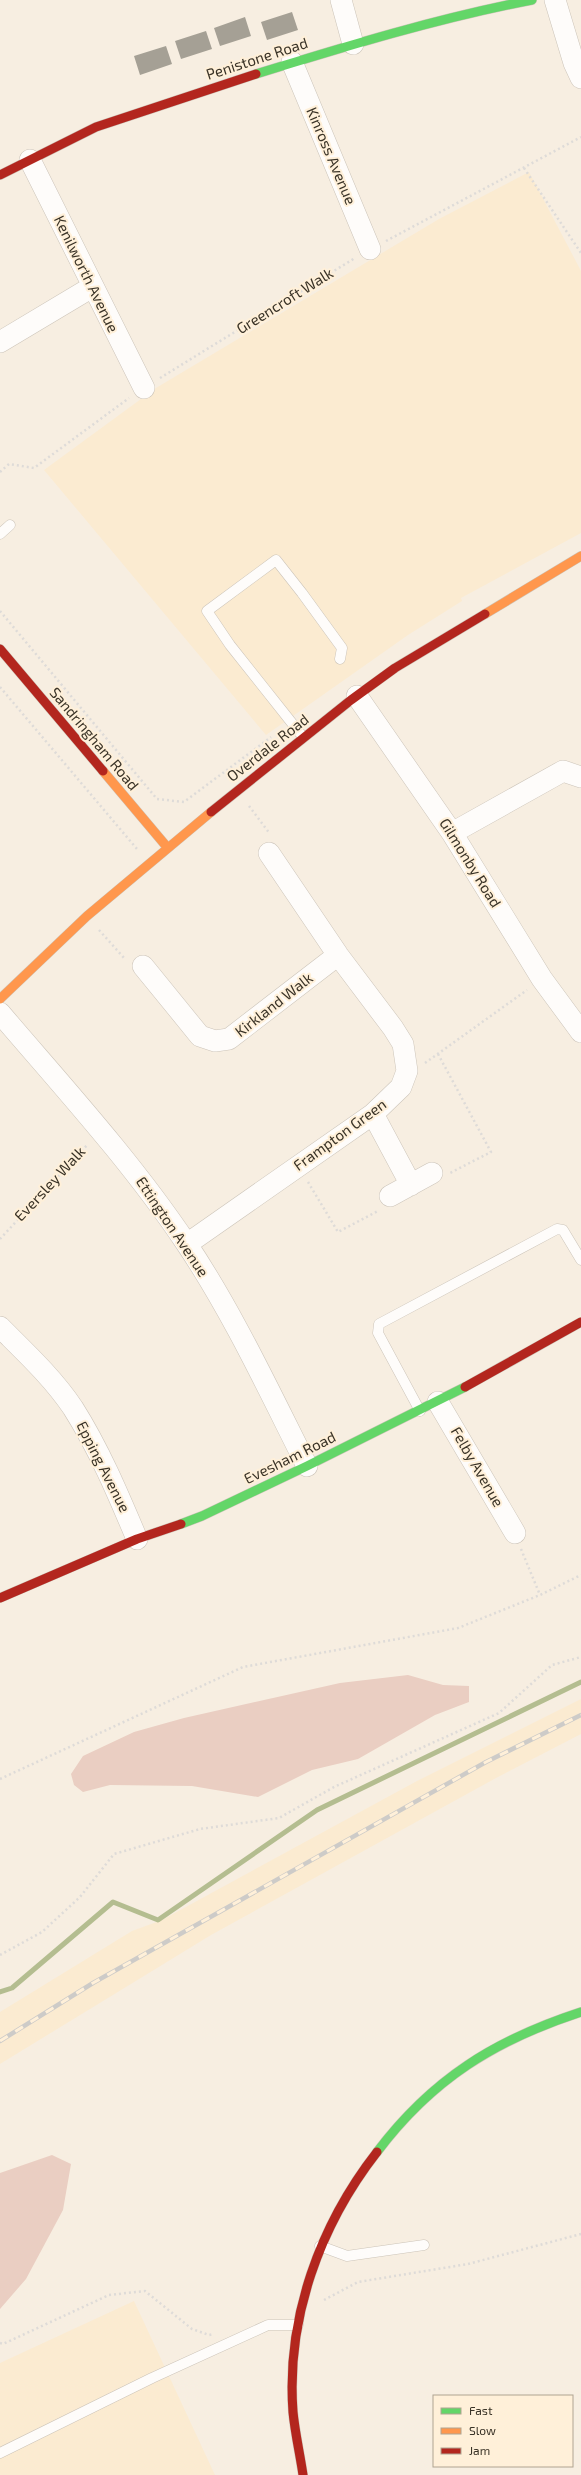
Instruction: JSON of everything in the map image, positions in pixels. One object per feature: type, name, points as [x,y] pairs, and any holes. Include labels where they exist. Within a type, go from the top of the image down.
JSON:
[{"type":"street","points":[[341,0],[353,44]]},
{"type":"street","name":"Penistone Road","points":[[0,174],[96,126],[292,62],[484,5],[532,0]]},
{"type":"street","points":[[555,0],[574,63],[581,78]]},
{"type":"street","name":"Kinross Avenue","points":[[292,62],[370,249]]},
{"type":"street","name":"Kenilworth Avenue","points":[[30,160],[92,287],[144,388]]},
{"type":"street","points":[[0,342],[92,287]]},
{"type":"street","name":"Overdale Road","points":[[0,999],[87,916],[148,863],[236,790],[357,696],[395,668],[581,556]]},
{"type":"street","name":"Sandringham Road","points":[[0,649],[167,847]]},
{"type":"street","name":"Gilmonby Road","points":[[357,696],[452,833],[542,979],[581,1032]]},
{"type":"street","points":[[452,833],[563,771],[581,777]]},
{"type":"street","name":"Frampton Green","points":[[187,1244],[373,1114],[401,1087],[408,1072],[407,1058],[403,1044],[393,1028],[338,955],[269,853]]},
{"type":"street","name":"Kirkland Walk","points":[[143,966],[200,1036],[215,1041],[229,1039],[338,955]]},
{"type":"street","name":"Ettington Avenue","points":[[0,1013],[101,1130],[143,1183],[187,1244],[239,1333],[307,1466]]},
{"type":"street","points":[[373,1114],[411,1185]]},
{"type":"street","points":[[390,1196],[432,1173]]},
{"type":"street","name":"Evesham Road","points":[[0,1598],[137,1539],[202,1516],[429,1406],[581,1322]]},
{"type":"street","name":"Epping Avenue","points":[[0,1327],[31,1357],[72,1407],[105,1464],[137,1539]]},
{"type":"street","name":"Felby Avenue","points":[[429,1406],[515,1533]]},
{"type":"street","points":[[303,2475],[294,2423],[293,2380],[298,2325],[320,2246],[337,2210],[363,2167],[390,2132],[422,2099],[492,2048],[535,2027],[581,2012]]},
{"type":"lane","points":[[0,534],[10,525]]},
{"type":"lane","points":[[303,738],[230,645],[207,611],[276,560],[342,648],[340,659]]},
{"type":"lane","points":[[429,1406],[378,1333],[379,1324],[557,1229],[563,1230],[581,1260]]},
{"type":"lane","points":[[320,2246],[347,2256],[424,2245]]},
{"type":"lane","points":[[0,2453],[152,2378],[268,2325],[298,2325]]},
{"type":"path","name":"Greencroft Walk","points":[[0,472],[9,464],[34,468],[144,388],[370,249],[581,137]]},
{"type":"path","points":[[524,168],[581,253]]},
{"type":"path","points":[[0,687],[148,863]]},
{"type":"path","points":[[236,790],[272,837],[269,853]]},
{"type":"path","points":[[87,916],[130,964],[143,966]]},
{"type":"path","points":[[421,1066],[542,979]]},
{"type":"path","name":"Eversley Walk","points":[[0,1239],[101,1130]]},
{"type":"path","points":[[515,1533],[540,1595]]},
{"type":"path","points":[[0,1778],[243,1667],[458,1628],[540,1595],[581,1575]]},
{"type":"path","points":[[0,1956],[42,1932],[80,1897],[114,1854],[200,1829],[279,1818],[334,1787],[499,1713],[552,1665],[581,1657]]},
{"type":"path","points":[[304,2300],[320,2302],[358,2282],[468,2264],[581,2234]]},
{"type":"path","points":[[0,2343],[3,2344],[109,2295],[145,2291],[192,2328],[209,2335],[220,2332]]},
{"type":"shaded area","points":[[529,172],[581,271],[581,533],[461,598],[462,601],[408,635],[266,735],[44,470],[156,388],[439,219]]},
{"type":"shaded area","points":[[408,1675],[443,1685],[469,1686],[469,1702],[435,1715],[358,1759],[312,1770],[258,1797],[192,1786],[110,1785],[83,1792],[74,1785],[71,1774],[83,1756],[134,1732],[184,1718],[340,1683]]},
{"type":"shaded area","points":[[581,1699],[581,1734],[496,1778],[211,1935],[0,2064],[0,2012],[132,1931],[162,1920],[417,1781]]},
{"type":"shaded area","points":[[52,2155],[71,2164],[63,2210],[26,2279],[0,2309],[0,2173]]},
{"type":"shaded area","points":[[134,2301],[215,2475],[0,2475],[0,2363]]},
{"type":"building","points":[[292,12],[298,30],[267,40],[261,22]]},
{"type":"building","points":[[245,17],[251,36],[220,46],[214,28]]},
{"type":"building","points":[[206,31],[212,49],[181,59],[175,41]]},
{"type":"building","points":[[166,46],[172,64],[140,75],[134,56]]},
{"type":"waterway","points":[[0,1992],[12,1988],[113,1902],[158,1920],[317,1810],[581,1682]]},
{"type":"railway","points":[[0,2041],[93,1983],[486,1762],[581,1715]]},
{"type":"traffic: fast","points":[[256,74],[427,24],[532,0]]},
{"type":"traffic: fast","points":[[181,1524],[202,1516],[307,1466],[465,1387]]},
{"type":"traffic: fast","points":[[377,2152],[398,2126],[420,2103],[467,2065],[493,2049],[521,2035],[581,2012]]},
{"type":"traffic: slow","points":[[485,614],[581,556]]},
{"type":"traffic: slow","points":[[103,771],[167,847]]},
{"type":"traffic: slow","points":[[0,999],[87,916],[211,812]]},
{"type":"traffic: jam","points":[[0,175],[96,127],[256,74]]},
{"type":"traffic: jam","points":[[211,812],[351,700],[395,668],[485,614]]},
{"type":"traffic: jam","points":[[0,649],[103,771]]},
{"type":"traffic: jam","points":[[465,1387],[581,1322]]},
{"type":"traffic: jam","points":[[0,1598],[137,1539],[181,1524]]},
{"type":"traffic: jam","points":[[303,2475],[293,2412],[292,2377],[295,2342],[301,2308],[311,2274],[339,2210],[357,2180],[377,2152]]}]
